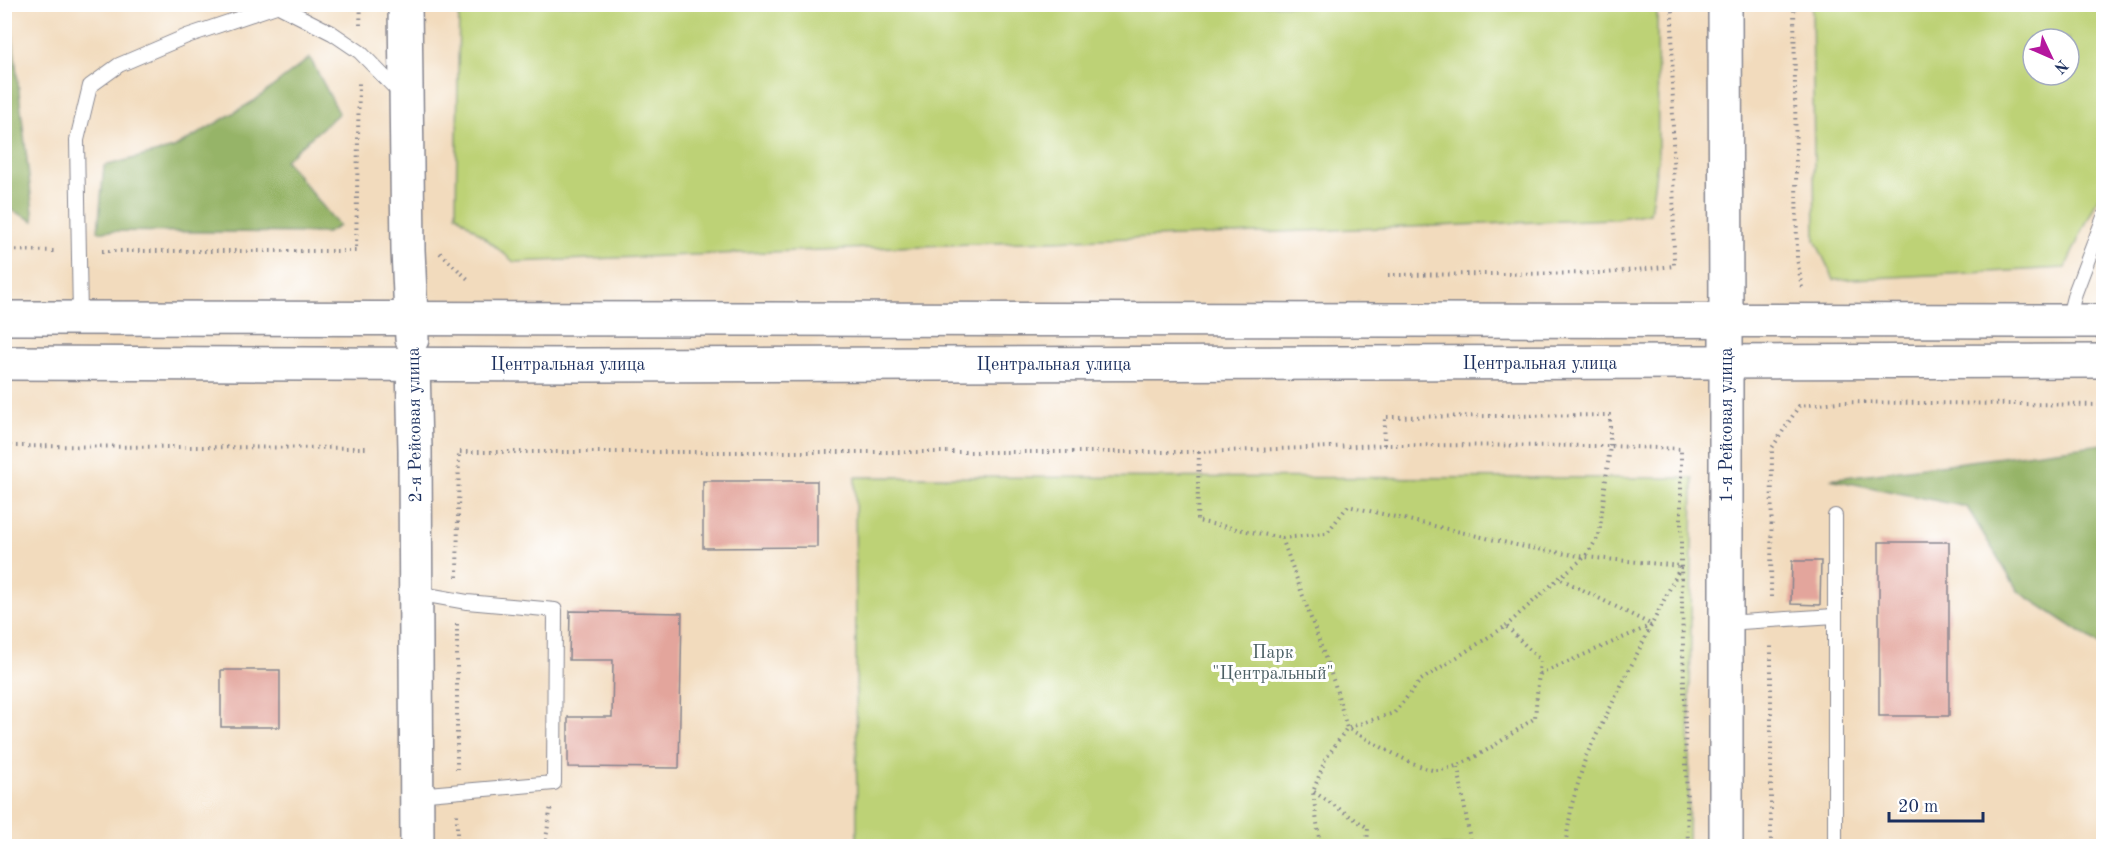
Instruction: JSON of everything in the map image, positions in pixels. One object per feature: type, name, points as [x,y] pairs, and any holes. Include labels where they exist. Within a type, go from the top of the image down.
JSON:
[{"type":"main road","name":"2-я Рейсовая улица","points":[[405,4],[408,250],[413,364],[417,846]]},
{"type":"main road","name":"1-я Рейсовая улица","points":[[1725,4],[1726,846]]},
{"type":"main road","points":[[4,318],[2103,321]]},
{"type":"main road","name":"Центральная улица","points":[[4,363],[2103,361]]},
{"type":"lane","points":[[80,317],[77,140],[90,86],[119,65],[187,36],[276,5],[332,33],[360,52],[405,98]]},
{"type":"lane","points":[[2068,321],[2075,293],[2103,217]]},
{"type":"lane","points":[[1835,516],[1835,846]]},
{"type":"lane","points":[[416,593],[555,610],[554,783],[416,795]]},
{"type":"lane","points":[[1725,623],[1835,616]]},
{"type":"path","points":[[4,250],[356,250],[361,4]]},
{"type":"path","points":[[1388,275],[1606,273],[1674,266],[1672,4]]},
{"type":"path","points":[[1794,4],[1797,258],[1803,292]]},
{"type":"path","points":[[437,250],[470,281]]},
{"type":"path","points":[[1771,846],[1772,448],[1799,406],[1838,402],[2103,405]]},
{"type":"path","points":[[1320,846],[1313,792],[1325,760],[1347,728],[1394,713],[1421,680],[1506,626],[1585,557],[1599,536],[1610,446],[1610,414],[1385,417],[1384,445]]},
{"type":"path","points":[[457,846],[459,452],[1199,452],[1384,445],[1610,446],[1681,449],[1681,566],[1688,846]]},
{"type":"path","points":[[4,446],[368,448]]},
{"type":"path","points":[[1199,452],[1197,521],[1282,538],[1326,534],[1348,506],[1526,547],[1585,557],[1681,566]]},
{"type":"path","points":[[1282,538],[1331,675],[1347,728],[1408,761],[1432,771],[1458,767],[1535,718],[1540,660],[1506,626]]},
{"type":"path","points":[[1565,846],[1572,804],[1586,756],[1681,566]]},
{"type":"path","points":[[1559,578],[1652,625]]},
{"type":"path","points":[[1540,674],[1652,625]]},
{"type":"path","points":[[1458,767],[1471,846]]},
{"type":"path","points":[[545,846],[554,783]]},
{"type":"path","points":[[1313,792],[1368,828],[1367,846]]},
{"type":"green space","points":[[4,5],[9,5],[34,221],[5,207]]},
{"type":"green space","points":[[459,5],[1657,5],[1658,158],[1650,213],[1613,219],[514,262],[456,214]]},
{"type":"green space","points":[[1812,5],[2103,5],[2103,187],[2065,268],[1834,280],[1815,240]]},
{"type":"green space","points":[[310,58],[339,113],[285,160],[339,226],[327,233],[98,231],[104,166],[174,148],[254,101]]},
{"type":"green space","points":[[2103,444],[2103,647],[2018,591],[1967,507],[1830,479]]},
{"type":"green space","name":"Парк \"Центральный\"","points":[[855,477],[1693,478],[1688,846],[857,846]]},
{"type":"building","points":[[703,481],[817,481],[817,547],[703,548]]},
{"type":"building","points":[[1879,542],[1949,542],[1949,716],[1879,716]]},
{"type":"building","points":[[1792,561],[1821,561],[1820,605],[1791,604]]},
{"type":"building","points":[[570,611],[682,613],[679,768],[568,767],[568,717],[612,717],[613,660],[569,660]]},
{"type":"building","points":[[221,670],[280,670],[280,727],[221,727]]}]
